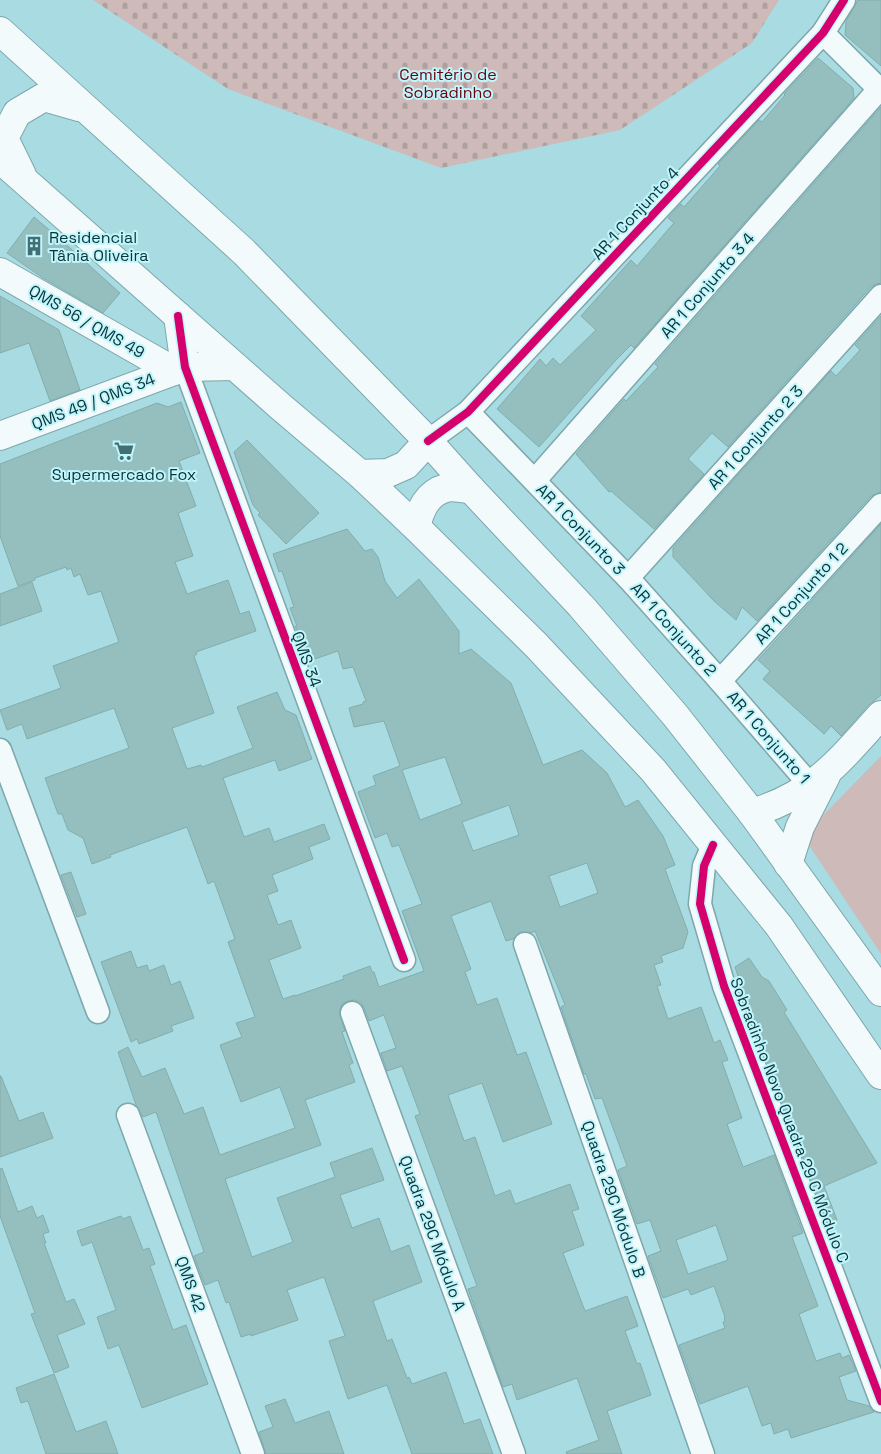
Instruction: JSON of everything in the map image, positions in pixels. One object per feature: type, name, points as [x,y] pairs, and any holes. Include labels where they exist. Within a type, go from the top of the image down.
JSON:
[{"type":"main road","points":[[0,31],[244,252],[428,441],[581,606],[675,715],[752,813],[881,992]]},
{"type":"main road","points":[[25,182],[4,138],[17,112],[44,97],[88,110]]},
{"type":"main road","points":[[0,160],[360,474],[536,645],[653,770],[780,926],[881,1075]]},
{"type":"main road","name":"QMS 56 / QMS 49","points":[[0,272],[180,369]]},
{"type":"main road","points":[[178,316],[180,369],[234,366]]},
{"type":"main road","name":"QMS 49 / QMS 34","points":[[0,436],[180,369]]},
{"type":"main road","points":[[360,474],[388,473],[406,465],[428,441]]},
{"type":"main road","points":[[416,527],[422,506],[434,494],[447,488],[471,489]]},
{"type":"main road","points":[[788,864],[800,827],[819,784],[881,715]]},
{"type":"main road","points":[[752,813],[787,800],[819,784]]},
{"type":"street","name":"AR 1 Conjunto 4","points":[[428,441],[468,412],[823,33],[844,0]]},
{"type":"street","points":[[823,33],[880,89]]},
{"type":"street","name":"AR 1 Conjunto 3 4","points":[[535,480],[880,89]]},
{"type":"street","name":"AR 1 Conjunto 2 3","points":[[628,578],[881,296]]},
{"type":"street","name":"QMS 34","points":[[180,369],[404,960]]},
{"type":"street","points":[[468,412],[535,480]]},
{"type":"street","name":"AR 1 Conjunto 3","points":[[535,480],[628,578]]},
{"type":"street","name":"AR 1 Conjunto 1 2","points":[[720,681],[881,505]]},
{"type":"street","name":"AR 1 Conjunto 2","points":[[628,578],[720,681]]},
{"type":"street","name":"AR 1 Conjunto 1","points":[[720,681],[819,784]]},
{"type":"street","points":[[0,750],[98,1012]]},
{"type":"street","name":"Sobradinho Novo Quadra 29 C Módulo C","points":[[713,845],[704,866],[700,904],[724,986],[881,1401]]},
{"type":"street","name":"Quadra 29C Módulo B","points":[[525,944],[703,1454]]},
{"type":"street","name":"Quadra 29C Módulo A","points":[[352,1013],[514,1454]]},
{"type":"street","name":"QMS 42","points":[[128,1115],[253,1454]]},
{"type":"green space","name":"Cemitério de Sobradinho","points":[[93,0],[779,0],[752,43],[620,130],[441,168],[228,89]]},
{"type":"green space","points":[[881,756],[881,954],[803,836]]},
{"type":"building","points":[[858,0],[881,0],[881,66],[845,35],[846,21]]},
{"type":"building","points":[[818,58],[853,88],[854,98],[634,348],[631,345],[615,361],[539,447],[497,409],[540,359],[546,366],[553,358],[560,365],[596,330],[581,316],[631,260],[637,266],[674,223],[668,218],[681,204],[684,207],[720,166],[718,164],[759,120],[762,122],[784,94]]},
{"type":"building","points":[[881,107],[881,283],[871,287],[728,447],[712,433],[688,459],[704,474],[654,529],[611,491],[609,492],[576,454],[624,399],[626,401],[658,367],[655,364]]},
{"type":"building","points":[[34,217],[120,293],[103,313],[43,278],[7,253]]},
{"type":"building","points":[[0,296],[59,330],[80,390],[50,401],[29,343],[0,353]]},
{"type":"building","points":[[881,316],[881,492],[871,496],[757,621],[742,607],[736,620],[714,601],[673,557],[673,548],[831,371],[836,376],[860,350],[855,345]]},
{"type":"building","points":[[181,402],[200,453],[179,461],[196,506],[178,513],[193,556],[175,562],[187,594],[228,580],[240,614],[249,611],[256,631],[196,652],[197,654],[194,656],[214,713],[172,728],[187,769],[201,765],[202,767],[253,748],[237,707],[277,692],[285,710],[296,715],[312,759],[279,771],[275,760],[223,778],[244,837],[269,828],[274,842],[324,824],[330,839],[309,847],[313,859],[272,875],[278,891],[267,895],[278,925],[291,920],[301,948],[269,960],[283,999],[344,979],[343,976],[370,966],[379,987],[424,971],[402,911],[422,904],[399,845],[392,847],[387,833],[375,838],[358,792],[376,785],[373,776],[400,766],[384,721],[354,727],[349,708],[363,704],[366,701],[353,667],[343,669],[338,651],[309,661],[295,626],[297,626],[290,608],[294,607],[282,571],[279,572],[273,554],[347,529],[365,551],[372,549],[378,557],[385,581],[397,598],[419,579],[459,631],[459,654],[471,649],[511,683],[543,765],[582,750],[607,773],[625,807],[638,800],[663,836],[675,865],[665,869],[688,932],[683,948],[661,956],[663,962],[654,965],[661,985],[657,986],[668,1019],[701,1007],[714,1043],[720,1040],[728,1060],[722,1062],[742,1118],[727,1124],[743,1167],[774,1155],[803,1233],[792,1237],[818,1306],[799,1314],[816,1361],[840,1353],[842,1358],[849,1355],[856,1371],[839,1377],[847,1400],[869,1406],[874,1412],[791,1438],[788,1429],[774,1434],[771,1423],[762,1426],[748,1386],[700,1404],[679,1345],[725,1328],[723,1322],[725,1317],[714,1286],[691,1295],[688,1289],[663,1298],[648,1256],[661,1251],[650,1220],[637,1224],[618,1170],[627,1166],[602,1098],[595,1099],[586,1074],[584,1074],[561,1007],[565,1005],[535,931],[531,933],[520,932],[513,939],[506,941],[491,901],[451,916],[471,969],[465,972],[477,1005],[497,998],[517,1055],[526,1052],[552,1124],[503,1142],[482,1083],[448,1095],[464,1141],[475,1137],[495,1196],[510,1190],[515,1204],[570,1184],[579,1209],[572,1211],[584,1245],[563,1253],[585,1311],[627,1296],[638,1326],[625,1331],[637,1364],[640,1363],[651,1395],[607,1411],[622,1454],[567,1454],[566,1452],[599,1440],[577,1378],[517,1400],[512,1384],[503,1387],[468,1289],[477,1286],[415,1116],[420,1114],[402,1066],[387,1071],[381,1053],[396,1048],[384,1015],[369,1021],[361,1003],[355,1000],[342,1004],[339,1011],[345,1031],[342,1032],[353,1063],[349,1065],[355,1082],[305,1100],[321,1145],[225,1179],[252,1257],[293,1242],[277,1198],[335,1177],[330,1163],[372,1148],[384,1180],[340,1195],[352,1228],[379,1218],[391,1252],[409,1245],[422,1282],[373,1301],[387,1341],[392,1339],[407,1378],[409,1377],[412,1384],[446,1372],[464,1424],[480,1419],[493,1454],[412,1454],[387,1385],[348,1399],[329,1341],[345,1336],[324,1277],[287,1290],[298,1320],[251,1336],[251,1334],[241,1337],[229,1302],[226,1303],[218,1280],[205,1285],[194,1256],[204,1252],[156,1112],[143,1117],[136,1105],[118,1052],[128,1047],[142,1077],[165,1068],[184,1114],[203,1107],[220,1155],[295,1128],[280,1087],[241,1102],[220,1045],[242,1037],[236,1023],[255,1017],[228,942],[235,939],[214,881],[208,884],[187,827],[110,855],[111,857],[92,864],[83,838],[68,830],[62,814],[58,814],[45,778],[129,748],[114,708],[27,739],[22,724],[7,730],[0,710],[61,688],[53,666],[119,642],[101,591],[88,595],[80,574],[74,577],[71,568],[67,570],[66,567],[18,586],[0,536],[0,464],[157,403],[168,407]],"holes":[[[445,757],[462,804],[420,820],[402,770]],[[509,805],[519,835],[473,851],[462,822]],[[587,863],[598,893],[560,907],[549,876]],[[716,1225],[728,1260],[688,1274],[676,1240]]]},
{"type":"building","points":[[247,440],[319,513],[286,544],[258,515],[260,513],[253,505],[234,452]]},
{"type":"building","points":[[881,524],[881,695],[869,705],[841,736],[831,726],[824,734],[763,679],[770,671],[758,660]]},
{"type":"building","points":[[32,582],[42,611],[0,626],[0,594]]},
{"type":"building","points":[[71,872],[86,914],[77,917],[61,875]]},
{"type":"building","points":[[131,951],[137,968],[147,965],[149,971],[164,965],[171,985],[180,981],[194,1018],[171,1026],[173,1031],[139,1044],[137,1039],[131,1042],[101,962]]},
{"type":"building","points":[[749,958],[762,977],[769,981],[787,1010],[784,1012],[877,1163],[824,1186],[837,1220],[828,1224],[762,1048],[735,967]]},
{"type":"building","points":[[0,1076],[19,1121],[43,1112],[53,1138],[0,1157]]},
{"type":"building","points":[[2,1168],[18,1212],[32,1206],[37,1218],[43,1215],[49,1232],[43,1234],[46,1243],[44,1243],[66,1302],[74,1299],[85,1324],[57,1335],[69,1367],[54,1373],[31,1314],[35,1313],[0,1216],[0,1169]]},
{"type":"building","points":[[121,1216],[123,1219],[130,1216],[143,1250],[149,1248],[155,1264],[150,1266],[173,1330],[186,1325],[208,1384],[142,1408],[119,1345],[108,1349],[97,1317],[116,1310],[92,1242],[82,1246],[77,1231]]},
{"type":"building","points":[[54,1374],[76,1432],[106,1421],[118,1454],[46,1454],[28,1401],[21,1403],[16,1388]]},
{"type":"building","points":[[285,1399],[295,1423],[329,1411],[344,1454],[266,1454],[259,1432],[273,1427],[265,1406]]},
{"type":"cycle path","points":[[428,441],[468,412],[823,33],[844,0]]},
{"type":"cycle path","points":[[178,316],[185,367],[404,960]]},
{"type":"cycle path","points":[[713,845],[704,866],[700,904],[724,986],[881,1401]]},
{"type":"place","name":"Residencial Tânia Oliveira","points":[[34,246]]},
{"type":"place","name":"Supermercado Fox","points":[[124,451]]}]
